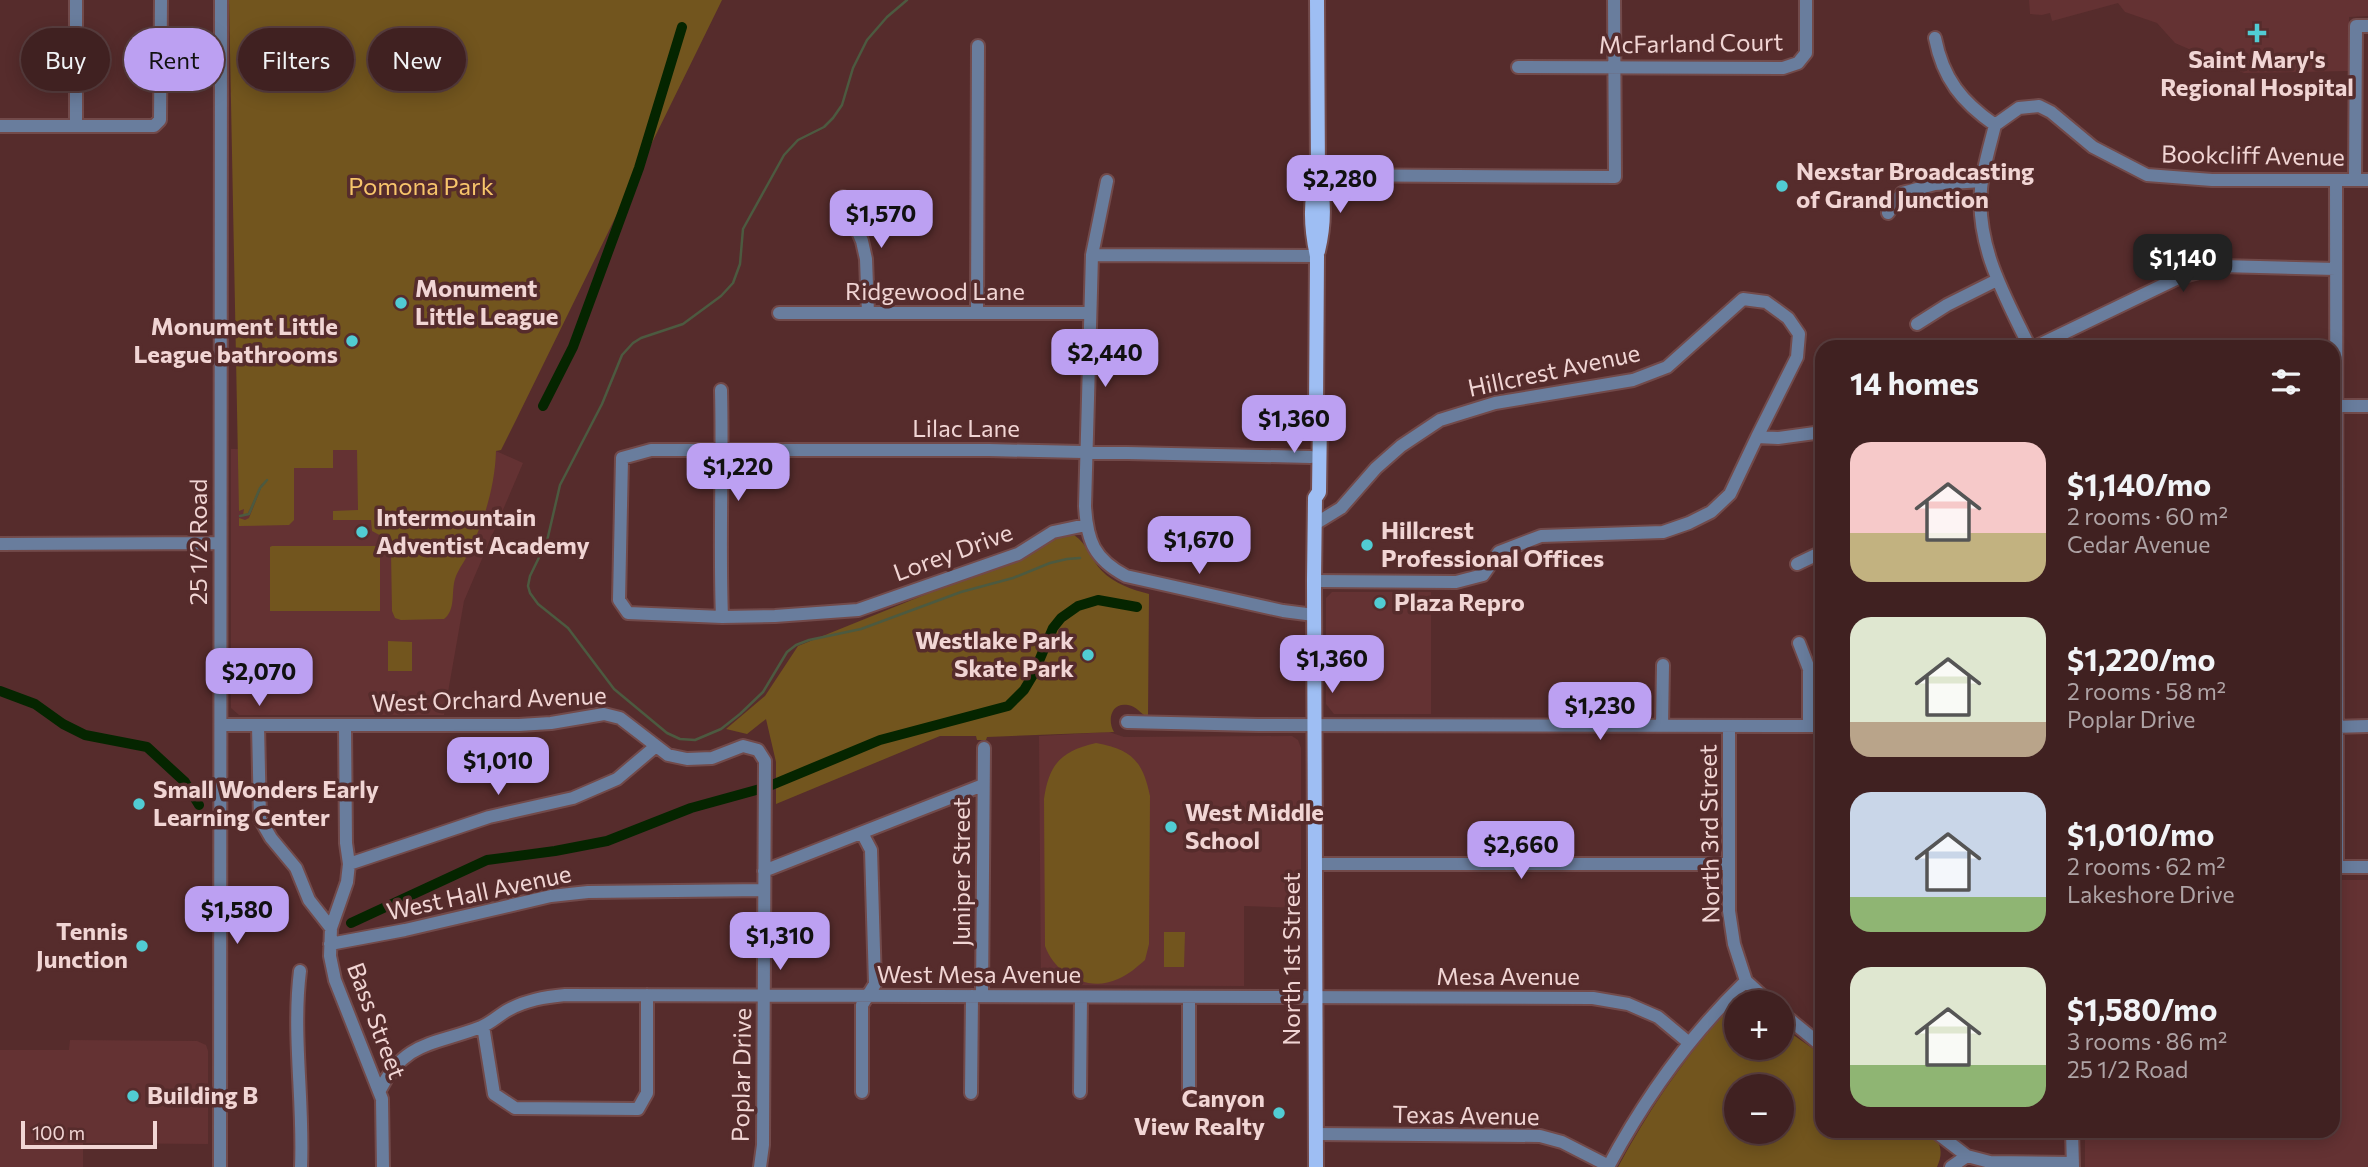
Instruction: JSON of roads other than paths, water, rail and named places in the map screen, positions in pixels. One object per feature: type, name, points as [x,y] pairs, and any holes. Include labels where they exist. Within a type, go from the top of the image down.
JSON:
[{"type":"main road","name":"North 1st Street","points":[[1316,1167],[1315,498],[1311,491],[1311,457],[1312,418],[1316,410],[1317,256],[1322,234],[1323,191],[1318,175],[1317,0]]},
{"type":"main road","name":"North 1st Street","points":[[1315,498],[1319,492],[1320,418],[1316,410]]},
{"type":"street","points":[[76,0],[76,126]]},
{"type":"street","points":[[0,126],[154,126],[160,120],[161,0]]},
{"type":"street","name":"25 1/2 Road","points":[[220,1167],[221,0]]},
{"type":"street","points":[[1318,175],[1615,177],[1614,0]]},
{"type":"street","name":"McFarland Court","points":[[1517,66],[1783,68],[1798,63],[1806,53],[1806,0]]},
{"type":"street","points":[[2361,180],[2362,26]]},
{"type":"street","points":[[1935,38],[1939,59],[1955,89],[1973,110],[1995,125],[1982,181],[1981,218],[1985,246],[1997,280],[2026,340]]},
{"type":"street","points":[[977,312],[978,46]]},
{"type":"street","name":"Bookcliff Avenue","points":[[1995,125],[2019,108],[2039,106],[2051,112],[2093,147],[2147,175],[2212,180],[2361,180]]},
{"type":"street","points":[[2335,340],[2336,180]]},
{"type":"street","points":[[1107,181],[1092,255],[1087,452],[1088,538],[1106,564],[1126,576],[1283,611],[1314,615]]},
{"type":"street","points":[[1888,213],[1902,193],[1935,184],[1982,181]]},
{"type":"street","points":[[843,197],[862,241],[866,259],[868,313]]},
{"type":"street","points":[[1092,255],[1317,256]]},
{"type":"street","points":[[2049,340],[2180,277],[2221,266],[2336,269]]},
{"type":"street","points":[[1917,324],[1947,304],[1997,280]]},
{"type":"street","name":"Hillcrest Avenue","points":[[1315,524],[1341,509],[1376,468],[1401,446],[1440,420],[1495,403],[1633,380],[1667,367],[1743,299],[1766,302],[1788,318],[1799,334],[1797,357],[1757,437]]},
{"type":"street","name":"Ridgewood Lane","points":[[779,313],[1090,313]]},
{"type":"street","points":[[721,390],[722,617]]},
{"type":"street","points":[[2340,405],[2368,406]]},
{"type":"street","points":[[1314,580],[1456,582],[1483,575],[1499,552],[1541,536],[1662,532],[1676,528],[1711,512],[1730,494],[1757,437],[1778,438],[1815,433]]},
{"type":"street","name":"Lilac Lane","points":[[619,600],[622,458],[651,450],[1087,452],[1311,457]]},
{"type":"street","name":"Lorey Drive","points":[[619,600],[628,613],[722,617],[858,610],[1018,554],[1053,532],[1086,525]]},
{"type":"street","points":[[0,544],[220,543]]},
{"type":"street","points":[[1797,565],[1815,556]]},
{"type":"street","points":[[1127,722],[1815,726],[1809,669],[1799,643]]},
{"type":"street","points":[[1662,726],[1663,665]]},
{"type":"street","name":"West Orchard Avenue","points":[[221,725],[519,725],[551,723],[604,714],[620,718],[668,755],[687,759],[712,758],[743,746],[758,750],[765,761],[765,774]]},
{"type":"street","points":[[258,725],[260,819],[271,838],[296,868],[309,900],[331,928]]},
{"type":"street","name":"Bass Street","points":[[345,725],[346,843],[349,864],[347,882],[331,928],[330,944],[335,981],[380,1090],[384,1108],[383,1167]]},
{"type":"street","name":"North 3rd Street","points":[[1729,726],[1729,911],[1734,944],[1746,981]]},
{"type":"street","points":[[2340,727],[2368,726]]},
{"type":"street","points":[[349,864],[489,817],[573,798],[617,779],[656,746]]},
{"type":"street","name":"Juniper Street","points":[[971,1093],[977,996],[984,748]]},
{"type":"street","name":"Poplar Drive","points":[[760,1167],[763,1145],[765,774]]},
{"type":"street","points":[[764,871],[983,785]]},
{"type":"street","points":[[862,833],[871,850],[875,984],[862,1005],[862,1092]]},
{"type":"street","points":[[1314,864],[1728,864]]},
{"type":"street","points":[[2340,867],[2368,867]]},
{"type":"street","name":"West Hall Avenue","points":[[330,944],[405,930],[551,896],[588,892],[764,890]]},
{"type":"street","points":[[300,971],[297,999],[301,1167]]},
{"type":"street","points":[[1608,1166],[1642,1106],[1688,1042],[1746,981],[1756,990]]},
{"type":"street","points":[[483,1026],[494,1094],[514,1108],[638,1109],[647,1093],[647,995]]},
{"type":"street","name":"West Mesa Avenue","points":[[380,1090],[388,1074],[403,1056],[424,1045],[483,1026],[507,1010],[545,997],[764,995],[1315,998]]},
{"type":"street","points":[[1080,1092],[1081,997]]},
{"type":"street","points":[[1189,997],[1189,1091]]},
{"type":"street","name":"Mesa Avenue","points":[[1315,998],[1592,998],[1628,1004],[1658,1017],[1688,1042]]},
{"type":"street","points":[[1794,1023],[1815,1040]]},
{"type":"street","name":"Texas Avenue","points":[[1316,1134],[1540,1136],[1562,1142],[1608,1166]]},
{"type":"street","points":[[1943,1138],[1967,1156],[1990,1162],[2073,1165],[2072,1138]]},
{"type":"street","points":[[1951,1167],[1967,1156]]},
{"type":"waterway","points":[[907,0],[887,17],[867,40],[853,68],[842,105],[833,118],[824,127],[798,140],[784,155],[743,229],[740,264],[733,283],[721,296],[683,324],[641,338],[622,355],[602,404],[560,485],[547,541],[530,576],[530,593],[538,604],[568,628],[614,689],[667,733],[680,739],[695,740],[721,729],[740,714],[763,692],[787,652],[796,645],[861,629],[1050,563],[1080,558]]},
{"type":"waterway","points":[[543,406],[573,347],[639,168],[682,27]]},
{"type":"waterway","points":[[240,516],[249,514],[260,488],[267,480]]},
{"type":"waterway","points":[[351,923],[487,860],[607,841],[691,808],[767,787],[880,740],[1008,706],[1024,690],[1053,628],[1061,618],[1078,606],[1098,600],[1137,607]]},
{"type":"waterway","points":[[0,691],[35,704],[63,724],[85,735],[147,747],[185,782],[199,805]]},
{"type":"place","name":"Saint Mary's Regional Hospital","points":[[2257,33]]},
{"type":"place","name":"Nexstar Broadcasting of Grand Junction","points":[[1782,186]]},
{"type":"place","name":"Monument Little League","points":[[401,303]]},
{"type":"place","name":"Monument Little League bathrooms","points":[[352,341]]},
{"type":"place","name":"Intermountain Adventist Academy","points":[[362,532]]},
{"type":"place","name":"Hillcrest Professional Offices","points":[[1367,545]]},
{"type":"place","name":"Plaza Repro","points":[[1380,603]]},
{"type":"place","name":"Westlake Park Skate Park","points":[[1088,655]]},
{"type":"place","name":"Small Wonders Early Learning Center","points":[[139,804]]},
{"type":"place","name":"West Middle School","points":[[1171,827]]},
{"type":"place","name":"Tennis Junction","points":[[142,946]]},
{"type":"place","name":"Building B","points":[[133,1096]]},
{"type":"place","name":"Canyon View Realty","points":[[1279,1113]]},
{"type":"park label","name":"Pomona Park","points":[[421,187]]}]
